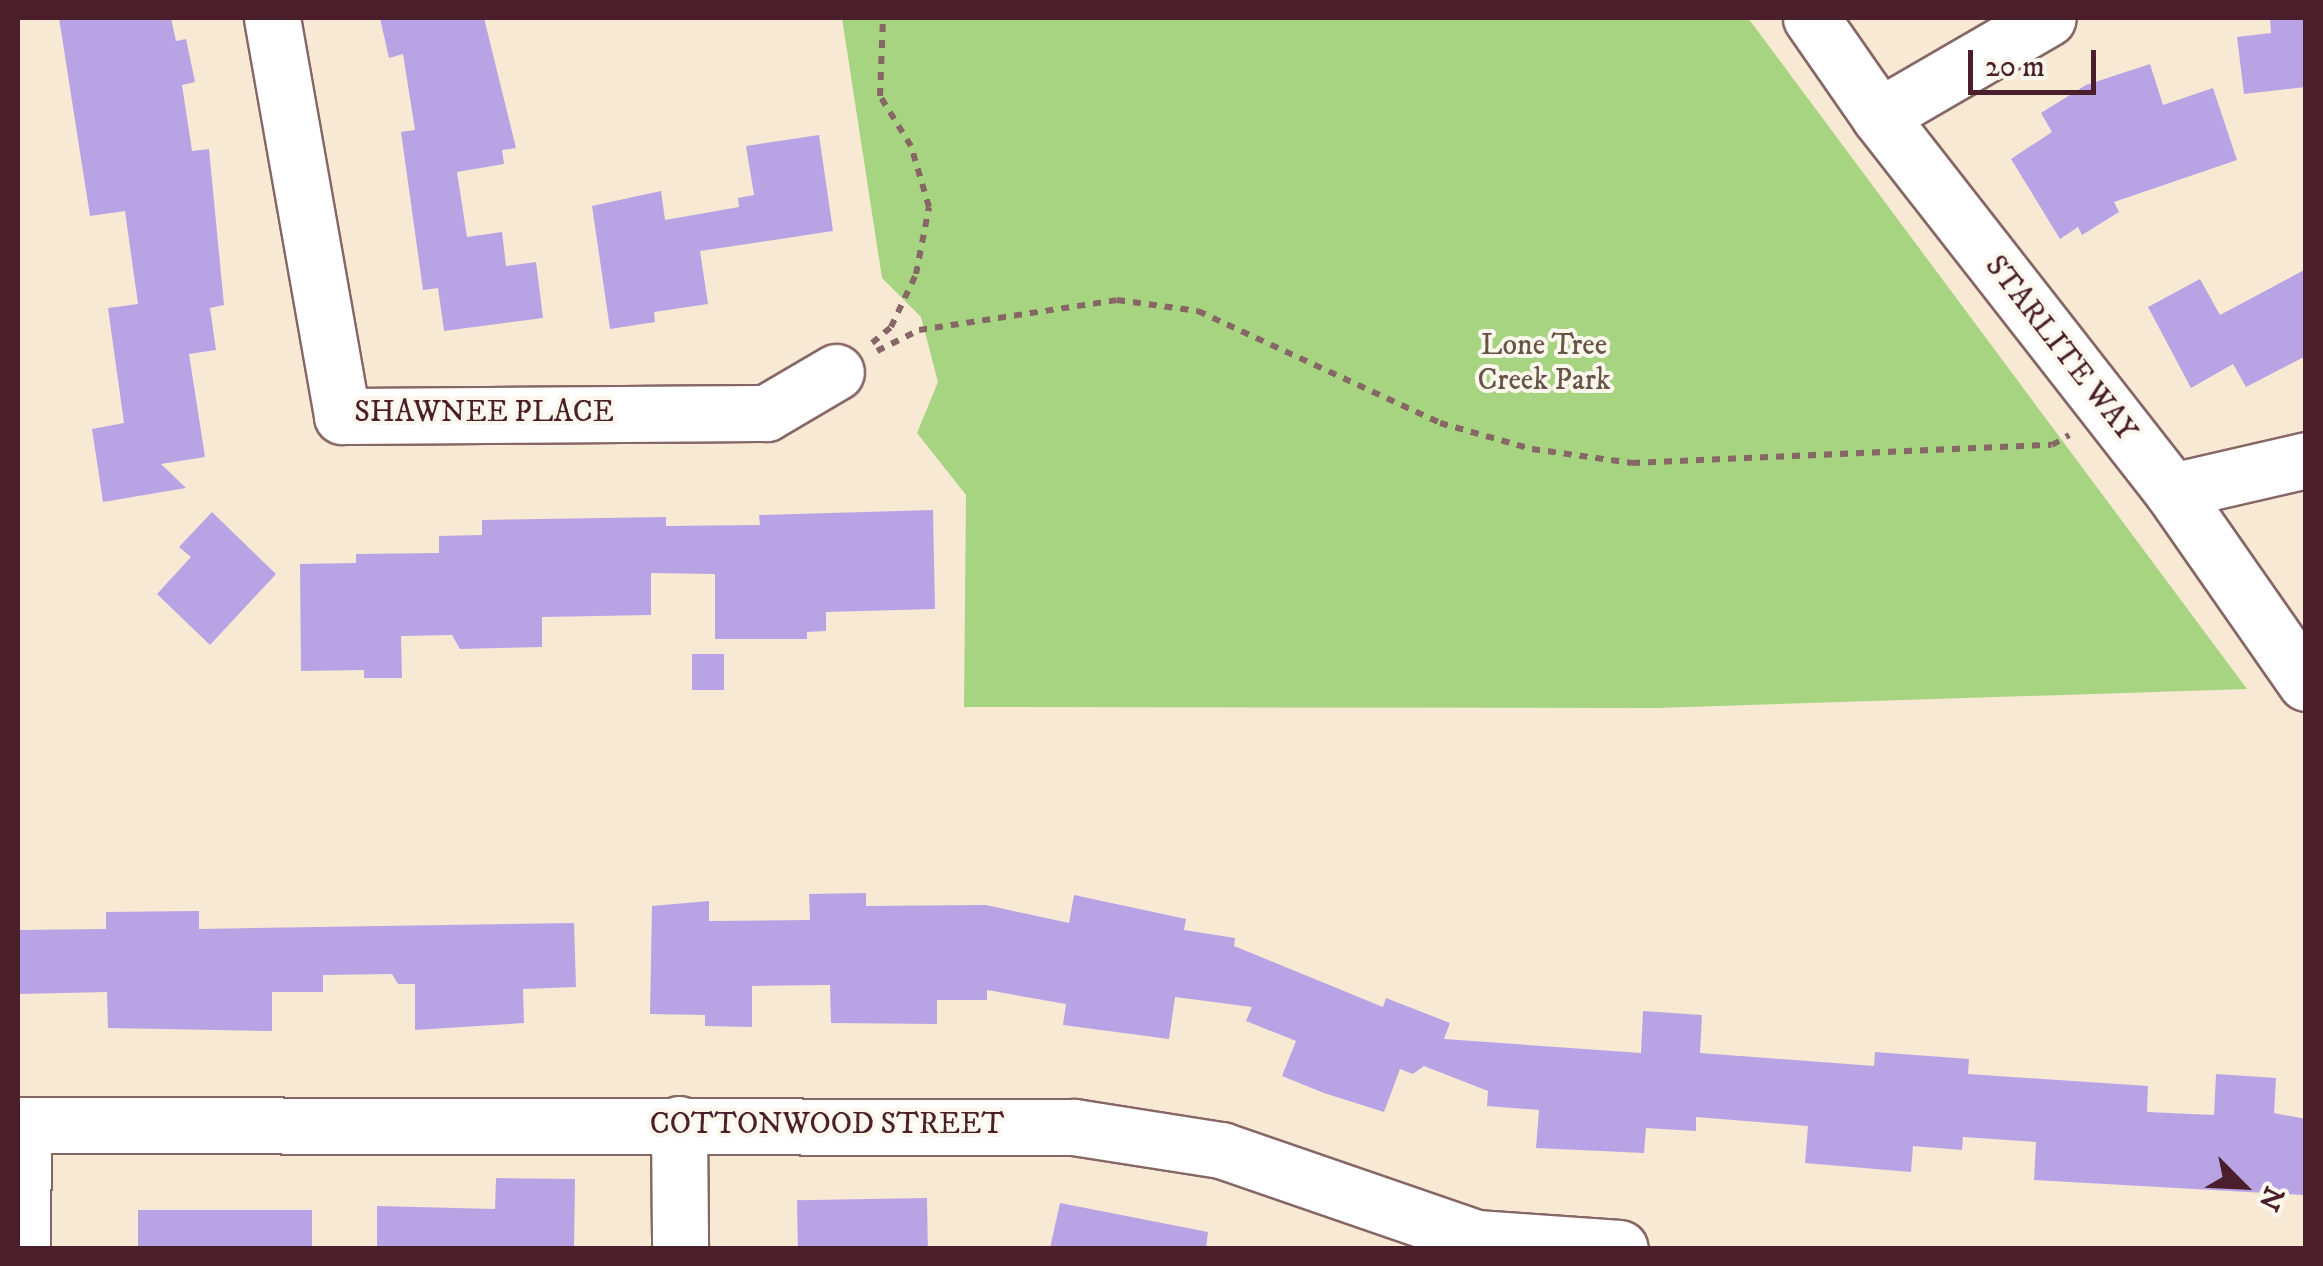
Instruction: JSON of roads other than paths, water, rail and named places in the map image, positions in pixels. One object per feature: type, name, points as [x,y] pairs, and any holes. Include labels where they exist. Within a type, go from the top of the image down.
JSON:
[{"type":"street","name":"SHAWNEE PLACE","points":[[272,18],[342,416],[766,413],[836,372]]},
{"type":"street","name":"STARLITE WAY","points":[[1811,18],[1879,116],[2172,490],[2306,683]]},
{"type":"street","points":[[1879,116],[2048,18]]},
{"type":"street","points":[[2172,490],[2306,460]]},
{"type":"street","points":[[680,1124],[680,1248]]},
{"type":"street","points":[[20,1125],[22,1248]]},
{"type":"street","name":"COTTONWOOD STREET","points":[[20,1125],[1074,1128],[1221,1150],[1476,1238],[1620,1248]]},
{"type":"park label","name":"Lone Tree Creek Park","points":[[1544,363]]}]
